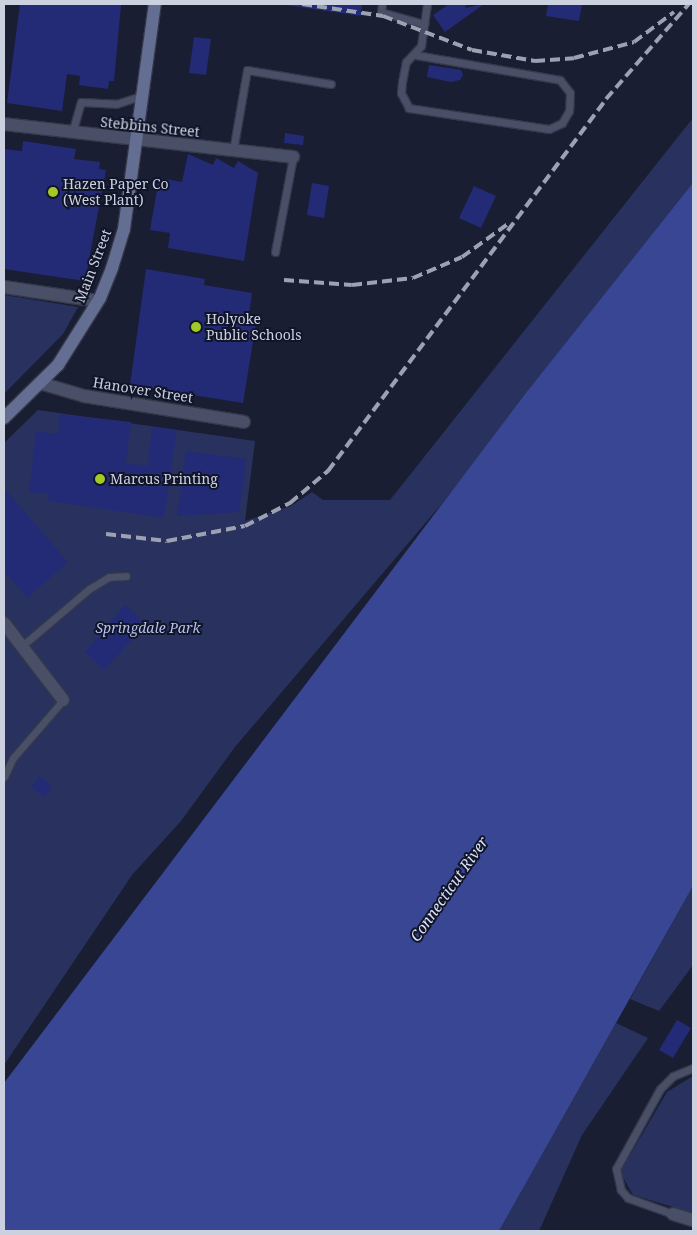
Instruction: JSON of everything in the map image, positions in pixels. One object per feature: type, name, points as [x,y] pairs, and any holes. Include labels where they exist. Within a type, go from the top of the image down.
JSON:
[{"type":"main road","name":"Main Street","points":[[4,418],[58,365],[98,301],[124,229],[134,141],[156,4]]},
{"type":"street","name":"Stebbins Street","points":[[4,124],[134,141],[293,157]]},
{"type":"street","points":[[4,287],[98,301]]},
{"type":"street","name":"Hanover Street","points":[[40,383],[84,396],[244,422]]},
{"type":"street","points":[[4,623],[63,700]]},
{"type":"street","points":[[673,1214],[693,1220]]},
{"type":"lane","points":[[382,4],[381,12],[424,24]]},
{"type":"lane","points":[[416,55],[560,80],[570,93],[570,111],[562,123],[549,129],[409,108],[401,93],[402,82],[406,62],[416,55],[424,24],[426,4]]},
{"type":"lane","points":[[233,151],[248,70],[331,84]]},
{"type":"lane","points":[[72,133],[81,102],[116,104],[141,96]]},
{"type":"lane","points":[[275,252],[293,157]]},
{"type":"lane","points":[[22,646],[89,589],[109,577],[126,576]]},
{"type":"lane","points":[[4,777],[12,758],[63,700]]},
{"type":"lane","points":[[673,1214],[635,1202],[624,1195],[618,1183],[619,1159],[660,1089],[673,1076],[693,1068]]},
{"type":"green space","name":"Springdale Park","points":[[693,118],[693,186],[444,501],[235,747],[181,821],[132,875],[4,1065],[4,443],[38,410],[255,441],[245,521],[291,506],[312,492],[323,500],[390,500]]},
{"type":"green space","points":[[4,295],[78,307],[63,334],[4,394]]},
{"type":"green space","points":[[693,886],[693,965],[659,1011],[630,999]]},
{"type":"green space","points":[[616,1023],[648,1038],[582,1135],[539,1231],[499,1231]]},
{"type":"green space","points":[[693,1076],[693,1213],[633,1195],[620,1172],[667,1092]]},
{"type":"water","name":"Connecticut River","points":[[693,183],[693,886],[499,1231],[4,1231],[4,1083],[526,393]]},
{"type":"building","points":[[20,4],[121,5],[114,81],[109,81],[108,89],[79,85],[80,76],[67,74],[62,111],[7,103]]},
{"type":"building","points":[[279,4],[362,4],[361,16]]},
{"type":"building","points":[[449,4],[467,4],[465,8],[484,4],[445,32],[433,15]]},
{"type":"building","points":[[548,4],[582,4],[579,21],[546,16]]},
{"type":"building","points":[[194,37],[211,39],[206,75],[189,73]]},
{"type":"building","points":[[429,65],[461,70],[463,75],[460,80],[451,82],[427,77]]},
{"type":"building","points":[[285,133],[304,136],[303,145],[284,143]]},
{"type":"building","name":"Hazen Paper Co (West Plant)","points":[[23,141],[76,149],[74,159],[100,162],[99,169],[106,170],[85,281],[4,269],[4,149],[22,151]]},
{"type":"building","points":[[188,154],[213,165],[216,158],[234,168],[238,161],[258,173],[244,261],[168,248],[170,233],[150,230],[159,178],[182,182]]},
{"type":"building","points":[[312,183],[329,186],[324,218],[307,215]]},
{"type":"building","points":[[474,186],[496,196],[481,228],[459,218]]},
{"type":"building","name":"Holyoke Public Schools","points":[[146,269],[205,279],[204,285],[252,293],[249,316],[257,317],[243,403],[130,385]]},
{"type":"building","name":"Marcus Printing","points":[[60,414],[131,422],[126,463],[148,466],[152,427],[177,430],[164,518],[48,501],[49,494],[29,492],[36,431],[58,434]]},
{"type":"building","points":[[186,451],[246,459],[239,512],[177,516]]},
{"type":"building","points":[[4,488],[68,562],[27,598],[4,571]]},
{"type":"building","points":[[125,605],[146,624],[104,670],[85,652]]},
{"type":"building","points":[[40,776],[52,787],[44,797],[31,787]]},
{"type":"building","points":[[677,1020],[691,1028],[673,1058],[659,1050]]},
{"type":"railway","points":[[302,4],[383,16],[472,50],[535,61],[574,58],[634,42],[674,12]]},
{"type":"railway","points":[[106,534],[167,541],[245,526],[290,503],[328,471],[606,99],[689,4]]},
{"type":"railway","points":[[284,280],[352,285],[413,278],[462,257],[508,224]]},
{"type":"place","name":"Hazen Paper Co (West Plant)","points":[[53,192]]},
{"type":"place","name":"Holyoke Public Schools","points":[[196,327]]},
{"type":"place","name":"Marcus Printing","points":[[100,479]]}]
